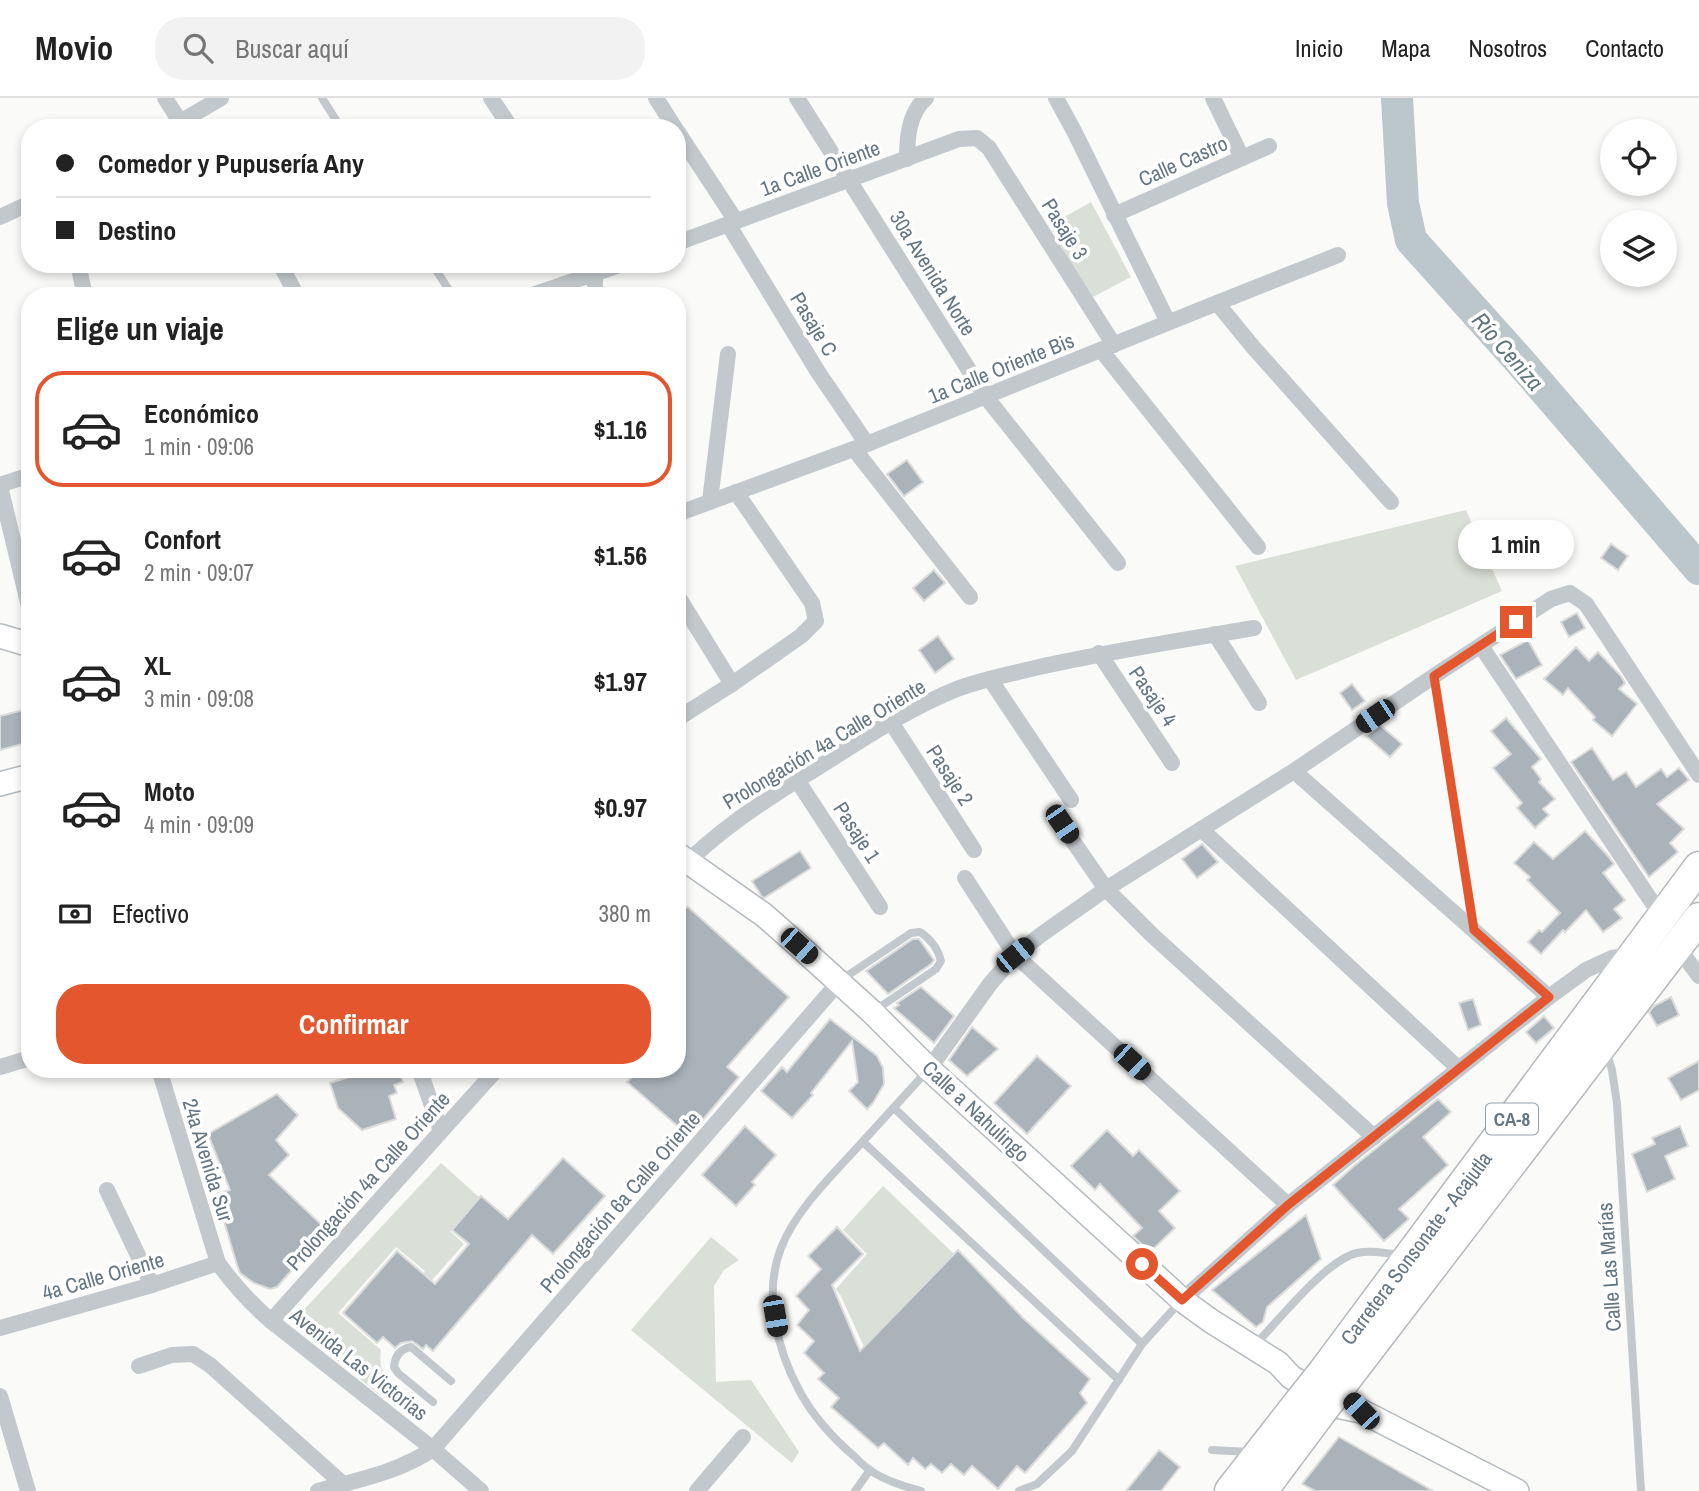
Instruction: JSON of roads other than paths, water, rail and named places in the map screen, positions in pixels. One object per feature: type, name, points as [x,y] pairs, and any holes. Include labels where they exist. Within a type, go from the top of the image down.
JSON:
[{"type":"highway","name":"Carretera Sonsonate - Acajutla","points":[[1334,1377],[1410,1256],[1699,867]]},
{"type":"highway","name":"Carretera Sonsonate - Acajutla","points":[[1262,1491],[1311,1406],[1604,1043],[1699,918]]},
{"type":"highway","name":"Carretera Sonsonate - Acajutla","points":[[1230,1491],[1260,1452],[1311,1406]]},
{"type":"street","points":[[165,98],[175,119]]},
{"type":"street","points":[[189,119],[221,98]]},
{"type":"street","points":[[491,98],[505,119]]},
{"type":"street","name":"Pasaje C","points":[[656,98],[670,119]]},
{"type":"street","name":"30a Avenida Norte","points":[[797,98],[986,397],[1118,563]]},
{"type":"street","points":[[907,159],[909,129],[919,104],[926,98]]},
{"type":"street","points":[[1056,98],[1168,322]]},
{"type":"street","points":[[1213,98],[1242,158]]},
{"type":"street","name":"1a Calle Oriente","points":[[686,240],[959,139],[977,138]]},
{"type":"street","name":"Pasaje 3","points":[[977,138],[989,148],[1107,348],[1258,547]]},
{"type":"street","name":"Pasaje C","points":[[686,146],[860,447],[970,597]]},
{"type":"street","name":"Calle Castro","points":[[1114,215],[1269,146]]},
{"type":"street","points":[[0,217],[21,207]]},
{"type":"street","name":"1a Calle Oriente Bis","points":[[686,510],[860,447],[1338,256]]},
{"type":"street","points":[[550,287],[584,273]]},
{"type":"street","points":[[1216,303],[1391,502]]},
{"type":"street","points":[[710,501],[728,354]]},
{"type":"street","points":[[21,478],[0,485],[21,572]]},
{"type":"street","points":[[686,713],[801,636],[816,621],[812,603],[736,492]]},
{"type":"street","points":[[929,1069],[990,984],[1015,955],[1042,934],[1105,889],[1294,771],[1551,599],[1570,593],[1586,604],[1699,775]]},
{"type":"street","points":[[686,609],[732,684]]},
{"type":"street","name":"Prolongación 4a Calle Oriente","points":[[686,859],[744,815],[797,780],[891,722],[958,689],[1099,653],[1254,628]]},
{"type":"street","points":[[1215,634],[1259,703]]},
{"type":"street","points":[[0,636],[21,642]]},
{"type":"street","points":[[1481,646],[1662,917]]},
{"type":"street","name":"Pasaje 4","points":[[1099,653],[1172,762]]},
{"type":"street","points":[[990,679],[1071,800]]},
{"type":"street","name":"Pasaje 2","points":[[891,722],[974,850]]},
{"type":"street","points":[[1294,771],[1549,997]]},
{"type":"street","points":[[0,784],[21,778]]},
{"type":"street","name":"Pasaje 1","points":[[797,780],[880,907]]},
{"type":"street","points":[[1062,824],[1105,889],[1374,1137]]},
{"type":"street","points":[[1201,829],[1458,1068]]},
{"type":"street","name":"Calle a Nahulingo","points":[[686,866],[764,915],[1182,1300],[1278,1363],[1298,1366],[1347,1396],[1361,1411],[1517,1491]]},
{"type":"street","points":[[965,878],[1015,955],[1288,1205]]},
{"type":"street","points":[[1677,946],[1699,976]]},
{"type":"street","points":[[1182,1300],[1288,1205],[1549,997],[1586,970],[1612,958],[1633,956]]},
{"type":"street","name":"Prolongación 6a Calle Oriente","points":[[433,1449],[839,982]]},
{"type":"street","points":[[0,1067],[21,1061]]},
{"type":"street","name":"24a Avenida Sur","points":[[162,1078],[218,1263]]},
{"type":"street","points":[[422,1078],[441,1131]]},
{"type":"street","name":"Prolongación 4a Calle Oriente","points":[[271,1321],[489,1078]]},
{"type":"street","points":[[107,1190],[152,1285]]},
{"type":"street","name":"Avenida Las Victorias","points":[[218,1263],[234,1286],[271,1321],[433,1449],[481,1491]]},
{"type":"street","name":"4a Calle Oriente","points":[[0,1328],[152,1285],[218,1263]]},
{"type":"street","points":[[139,1366],[172,1355],[193,1354],[210,1365],[343,1484]]},
{"type":"street","points":[[0,1396],[28,1491]]},
{"type":"street","points":[[697,1491],[743,1437]]},
{"type":"street","points":[[318,1491],[396,1468],[433,1449]]},
{"type":"lane","points":[[322,98],[335,119]]},
{"type":"lane","points":[[1434,676],[1474,930]]},
{"type":"lane","points":[[839,982],[911,933],[920,932],[928,937],[941,961],[936,969],[872,1012]]},
{"type":"lane","name":"Calle Las Marías","points":[[1604,1043],[1612,1070],[1617,1104],[1641,1491]]},
{"type":"lane","points":[[921,1491],[894,1483],[870,1471],[820,1420],[800,1393],[788,1364],[778,1334],[772,1299],[781,1247],[800,1213],[929,1069]]},
{"type":"lane","points":[[894,1108],[1142,1344]]},
{"type":"lane","points":[[863,1142],[1119,1380]]},
{"type":"lane","points":[[1253,1347],[1322,1273],[1338,1261],[1354,1253],[1372,1251],[1410,1256]]},
{"type":"lane","points":[[1019,1491],[1037,1484],[1072,1451],[1142,1344],[1182,1300]]},
{"type":"lane","points":[[433,1402],[398,1373],[394,1367],[398,1354],[411,1347],[451,1381]]},
{"type":"lane","points":[[1212,1450],[1260,1452]]},
{"type":"lane","points":[[855,1491],[870,1471]]},
{"type":"waterway","name":"Río Ceniza","points":[[1397,98],[1403,203],[1411,240],[1699,569]]}]
